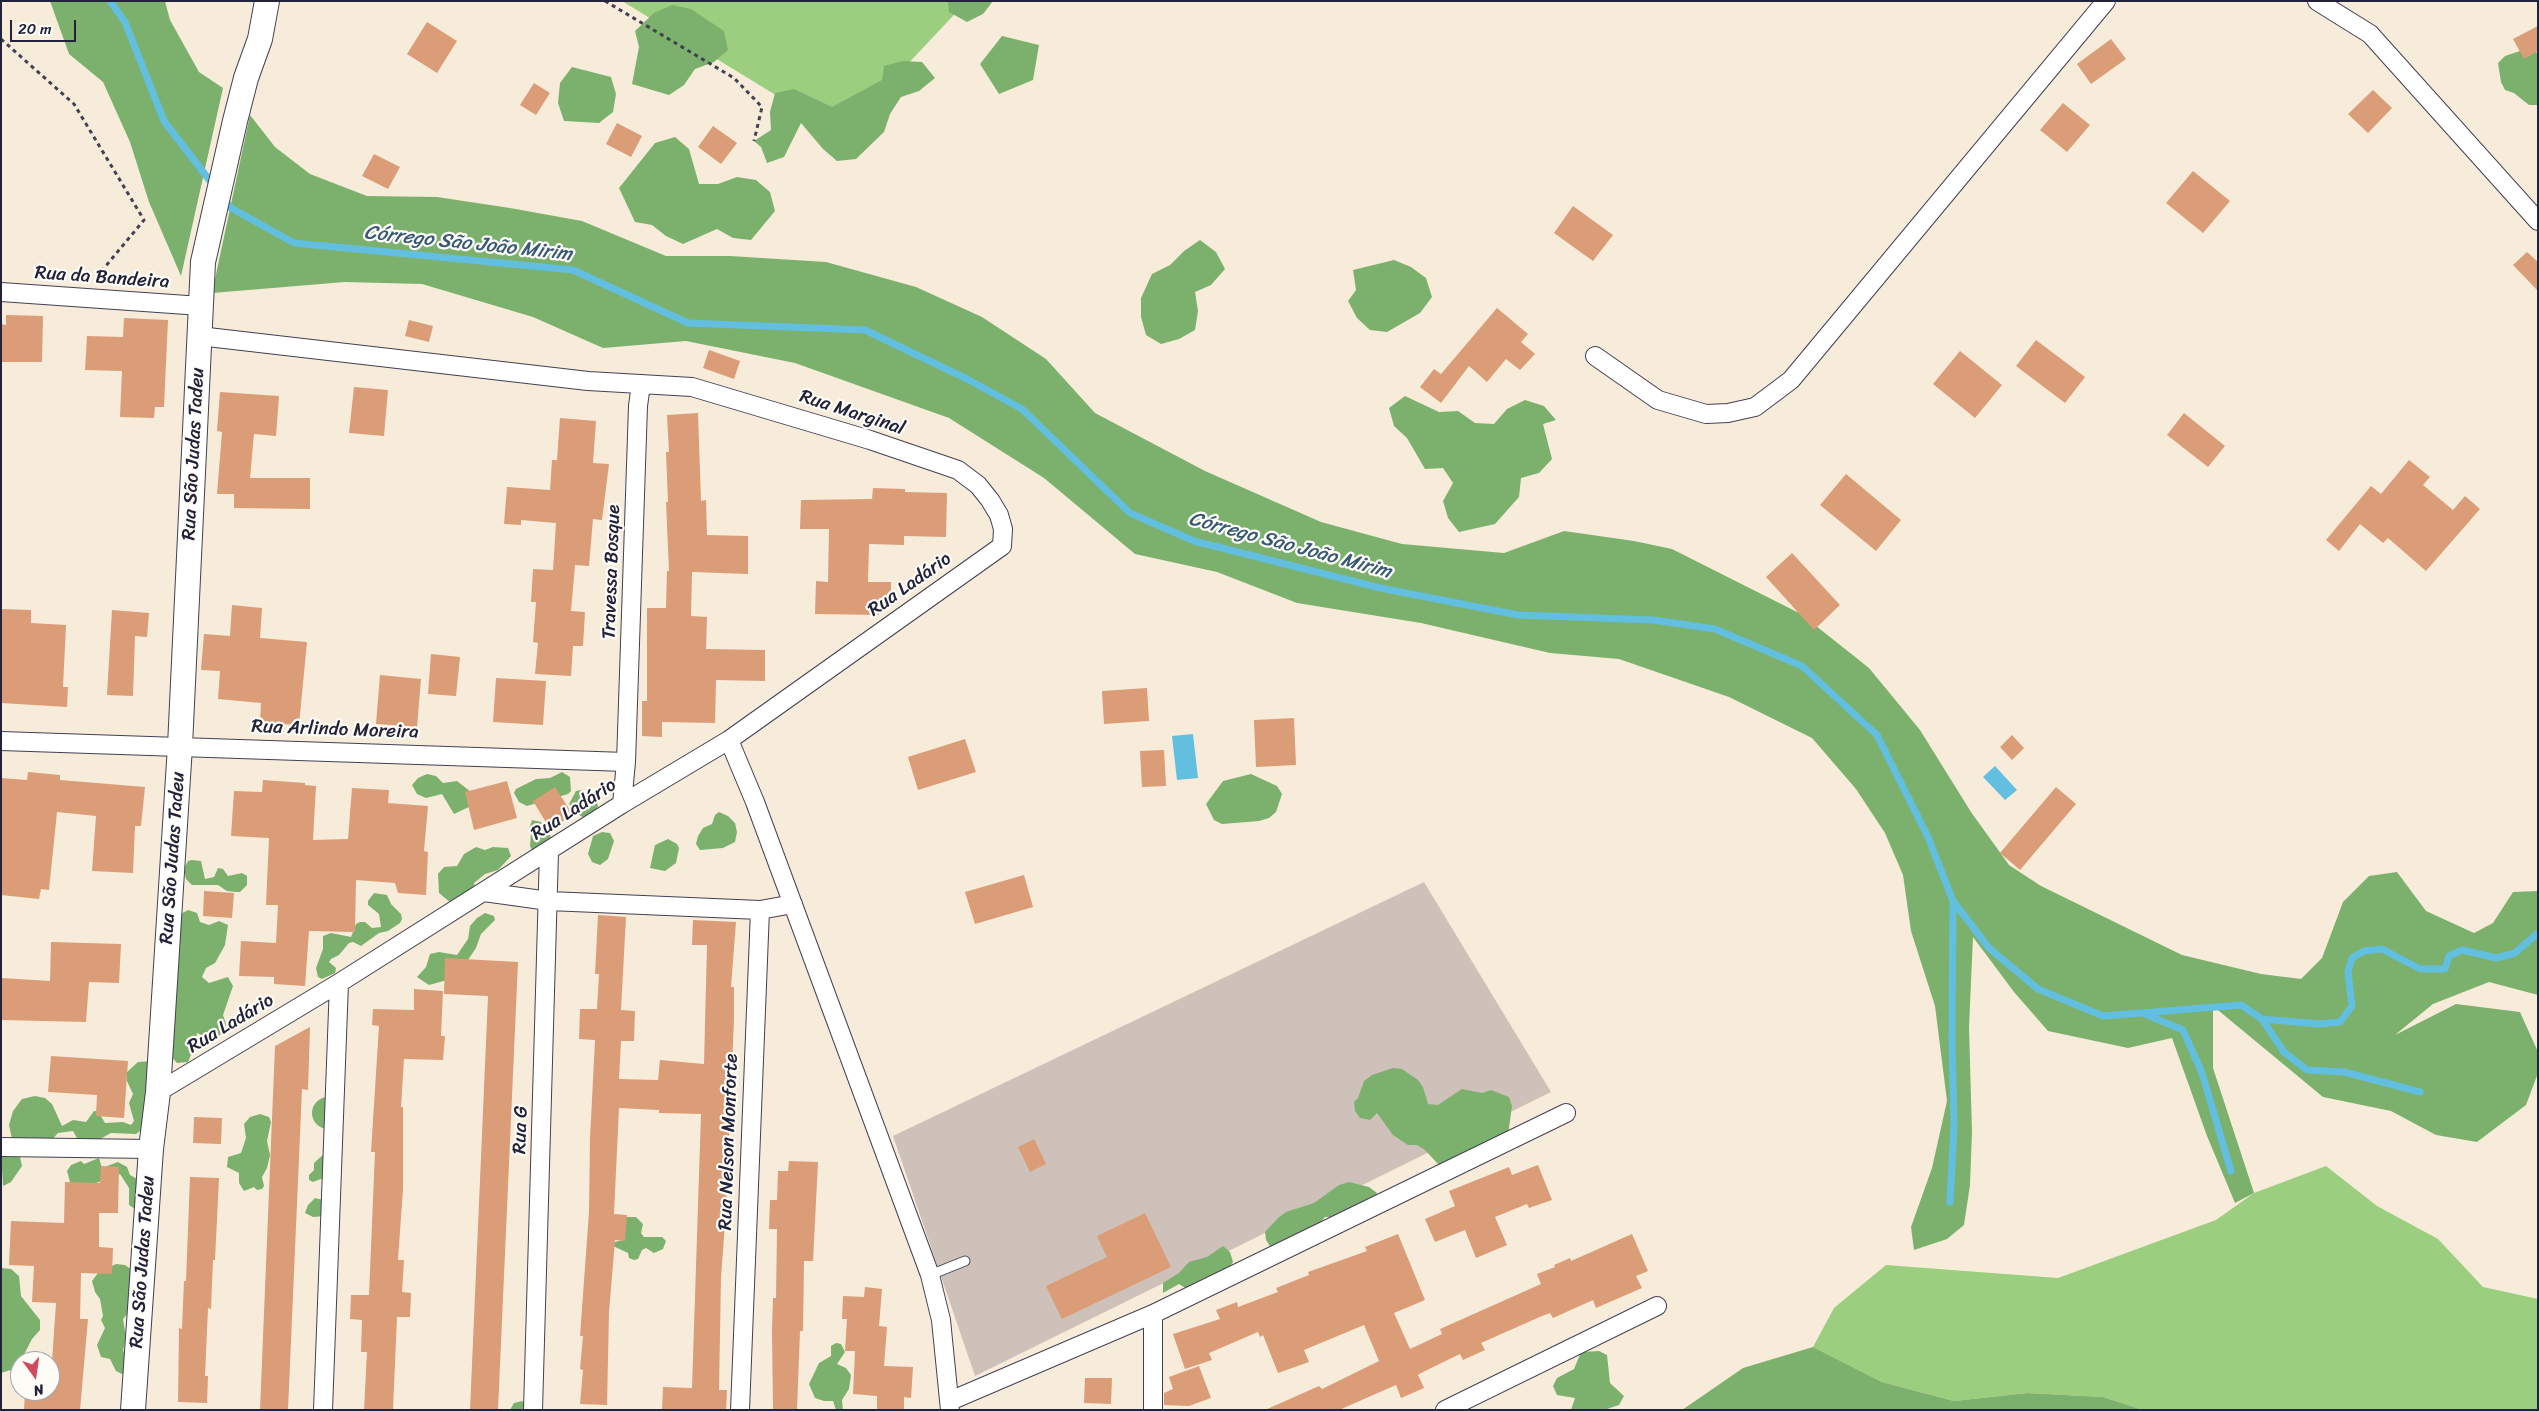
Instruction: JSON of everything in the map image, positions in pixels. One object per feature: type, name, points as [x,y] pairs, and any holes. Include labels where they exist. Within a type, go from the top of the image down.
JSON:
[{"type":"street","name":"Rua São Judas Tadeu","points":[[133,1410],[151,1149],[158,1092],[180,746],[203,262],[235,121],[246,78],[260,39],[266,1]]},
{"type":"street","points":[[1595,356],[1658,400],[1706,414],[1728,413],[1755,407],[1791,380],[2106,1]]},
{"type":"street","points":[[2317,1],[2370,34],[2538,221]]},
{"type":"street","name":"Rua da Bandeira","points":[[1,292],[201,306]]},
{"type":"street","name":"Rua Marginal","points":[[199,336],[588,381],[692,387],[728,396],[870,440],[958,470],[978,485],[999,515],[1003,529],[1002,546]]},
{"type":"street","name":"Travessa Bosque","points":[[626,762],[638,406],[641,384]]},
{"type":"street","name":"Rua Ladário","points":[[158,1092],[339,984],[622,804],[730,740],[1002,546]]},
{"type":"street","points":[[730,740],[793,904],[930,1276],[941,1320],[950,1405],[1153,1314],[1566,1113]]},
{"type":"street","name":"Rua Arlindo Moreira","points":[[1,741],[626,762]]},
{"type":"street","points":[[622,804],[626,762]]},
{"type":"street","name":"Rua G","points":[[533,1410],[549,852]]},
{"type":"street","points":[[484,892],[549,900],[760,910],[793,904]]},
{"type":"street","name":"Rua Nelson Monforte","points":[[740,1410],[760,910]]},
{"type":"street","points":[[323,1410],[339,984]]},
{"type":"street","points":[[1,1147],[151,1149]]},
{"type":"street","points":[[1445,1410],[1657,1306]]},
{"type":"street","points":[[1153,1314],[1153,1410]]},
{"type":"lane","points":[[930,1276],[965,1261]]},
{"type":"path","points":[[605,1],[734,78],[762,107],[754,140]]},
{"type":"path","points":[[1,39],[74,104],[144,220],[81,297]]},
{"type":"shaded area","points":[[1424,882],[1551,1092],[975,1376],[893,1136]]},
{"type":"green space","points":[[50,1],[165,1],[170,20],[199,72],[223,88],[181,276],[149,202],[130,142],[103,82],[69,54]]},
{"type":"green space","points":[[622,1],[967,1],[841,135]]},
{"type":"green space","points":[[948,1],[993,1],[983,14],[967,22],[949,12]]},
{"type":"green space","points":[[672,5],[691,9],[724,31],[728,50],[714,62],[695,69],[684,85],[669,95],[632,84],[639,47],[635,31],[654,13]]},
{"type":"green space","points":[[1002,36],[1039,45],[1033,80],[999,94],[980,64]]},
{"type":"green space","points":[[2523,50],[2533,50],[2538,54],[2538,105],[2529,105],[2514,93],[2505,90],[2501,82],[2498,63],[2505,56]]},
{"type":"green space","points":[[903,61],[922,62],[935,78],[919,91],[901,97],[890,114],[884,132],[856,159],[837,161],[823,149],[801,123],[784,157],[767,163],[761,147],[754,141],[771,130],[770,112],[775,93],[794,89],[832,107],[882,80],[884,66]]},
{"type":"green space","points":[[572,67],[611,77],[616,94],[613,112],[599,123],[564,121],[558,103],[560,83]]},
{"type":"green space","points":[[250,115],[275,147],[310,174],[367,196],[437,197],[510,208],[582,221],[666,256],[730,256],[826,262],[916,287],[982,317],[1046,359],[1095,413],[1205,471],[1321,522],[1402,544],[1504,553],[1564,531],[1634,541],[1672,549],[1801,614],[1869,668],[1920,730],[1971,812],[2009,865],[2041,886],[2182,955],[2261,974],[2301,979],[2322,958],[2343,902],[2369,876],[2397,872],[2426,911],[2474,933],[2493,923],[2513,892],[2538,891],[2538,995],[2489,982],[2433,1004],[2395,1035],[2456,1004],[2520,1012],[2538,1052],[2538,1073],[2526,1105],[2477,1142],[2436,1135],[2391,1111],[2323,1097],[2213,1006],[2213,1068],[2254,1193],[2235,1203],[2207,1136],[2172,1038],[2128,1048],[2048,1031],[2014,992],[1973,937],[1969,1027],[1972,1132],[1970,1185],[1964,1225],[1947,1239],[1914,1250],[1911,1227],[1932,1168],[1947,1101],[1935,1006],[1911,931],[1903,875],[1885,833],[1856,789],[1812,738],[1729,697],[1619,659],[1550,653],[1421,623],[1297,603],[1217,572],[1135,554],[1044,478],[949,418],[795,363],[686,341],[603,348],[533,317],[422,284],[345,282],[212,293]]},
{"type":"green space","points":[[675,137],[689,149],[699,184],[718,184],[737,177],[756,180],[770,192],[775,211],[751,240],[733,238],[717,229],[683,244],[666,236],[652,225],[635,222],[619,188],[655,143]]},
{"type":"green space","points":[[1200,240],[1216,252],[1225,269],[1211,285],[1195,292],[1198,311],[1195,330],[1179,339],[1161,344],[1146,335],[1141,317],[1141,298],[1152,274],[1170,265],[1184,251]]},
{"type":"green space","points":[[1394,260],[1411,267],[1426,278],[1432,297],[1420,313],[1387,332],[1370,330],[1357,318],[1348,301],[1356,290],[1353,270]]},
{"type":"green space","points":[[1405,396],[1439,412],[1458,411],[1475,423],[1494,424],[1507,409],[1525,400],[1544,406],[1556,420],[1543,424],[1552,459],[1539,473],[1521,478],[1519,497],[1495,524],[1459,532],[1448,518],[1443,501],[1453,483],[1443,468],[1425,469],[1407,438],[1394,426],[1389,408]]},
{"type":"green space","points":[[562,772],[570,777],[571,791],[568,794],[527,806],[519,802],[514,793],[516,789],[536,779],[550,778]]},
{"type":"green space","points":[[427,774],[436,776],[443,783],[457,781],[471,792],[471,806],[454,814],[442,794],[426,798],[417,794],[412,785],[418,778]]},
{"type":"green space","points":[[1251,774],[1277,786],[1282,794],[1276,812],[1269,818],[1259,821],[1222,824],[1214,820],[1206,804],[1223,781]]},
{"type":"green space","points":[[581,790],[597,802],[598,806],[594,815],[586,819],[574,812],[569,804],[576,791]]},
{"type":"green space","points":[[719,812],[728,816],[735,823],[737,832],[735,842],[723,848],[700,850],[696,844],[698,836],[703,828],[712,824],[715,815]]},
{"type":"green space","points":[[532,820],[541,822],[551,837],[551,842],[533,852],[530,846],[531,833],[529,829]]},
{"type":"green space","points":[[602,832],[610,833],[614,841],[608,859],[600,865],[592,862],[588,854],[593,836]]},
{"type":"green space","points":[[668,839],[677,844],[679,848],[676,863],[665,871],[650,868],[655,845]]},
{"type":"green space","points":[[476,847],[485,850],[493,847],[508,848],[511,856],[498,870],[485,874],[474,883],[476,892],[457,908],[439,893],[438,874],[444,867],[457,866],[464,854]]},
{"type":"green space","points":[[188,861],[201,861],[205,879],[214,877],[218,868],[223,869],[228,876],[242,873],[247,876],[247,885],[240,892],[236,892],[227,891],[218,885],[192,885],[186,879],[184,869]]},
{"type":"green space","points":[[374,893],[387,895],[391,904],[401,914],[402,919],[400,923],[388,931],[379,933],[361,946],[353,942],[349,943],[339,955],[329,962],[336,968],[335,973],[322,979],[318,977],[316,968],[323,949],[323,936],[331,933],[351,937],[356,924],[360,922],[365,922],[372,928],[381,927],[379,914],[368,905],[368,901]]},
{"type":"green space","points":[[188,910],[197,913],[200,922],[209,925],[219,921],[228,925],[225,945],[215,963],[206,968],[202,977],[209,983],[228,977],[233,986],[223,1015],[226,1024],[225,1034],[205,1037],[197,1033],[194,1048],[188,1062],[177,1063],[170,1055],[179,915]]},
{"type":"green space","points":[[485,913],[494,916],[495,920],[481,934],[476,948],[460,972],[447,980],[429,985],[417,977],[426,967],[430,954],[439,952],[457,955],[468,939],[470,926]]},
{"type":"green space","points":[[152,1061],[146,1116],[142,1118],[144,1128],[136,1134],[111,1133],[95,1142],[78,1140],[73,1131],[58,1133],[48,1144],[12,1139],[9,1125],[13,1111],[22,1099],[35,1096],[45,1098],[52,1104],[62,1126],[73,1120],[86,1122],[94,1111],[98,1111],[105,1123],[123,1122],[131,1125],[134,1121],[129,1103],[133,1094],[127,1081],[127,1072],[138,1062]]},
{"type":"green space","points":[[1393,1068],[1402,1069],[1418,1080],[1423,1087],[1428,1104],[1438,1105],[1462,1089],[1482,1093],[1491,1090],[1509,1097],[1512,1106],[1508,1135],[1456,1169],[1438,1164],[1425,1150],[1417,1145],[1408,1145],[1393,1135],[1377,1113],[1370,1120],[1360,1118],[1355,1111],[1354,1102],[1358,1098],[1364,1081],[1372,1075]]},
{"type":"green space","points":[[328,1097],[334,1098],[339,1102],[343,1107],[343,1119],[339,1124],[334,1128],[328,1129],[322,1128],[317,1124],[313,1119],[312,1113],[313,1107],[317,1102],[322,1098]]},
{"type":"green space","points":[[260,1114],[269,1117],[271,1122],[267,1141],[270,1155],[267,1168],[262,1177],[264,1186],[262,1189],[257,1190],[254,1187],[244,1191],[239,1183],[239,1173],[227,1167],[228,1157],[241,1153],[246,1138],[244,1124],[250,1117]]},
{"type":"green space","points":[[13,1150],[20,1157],[22,1166],[11,1182],[3,1186],[1,1151]]},
{"type":"green space","points":[[325,1153],[326,1177],[313,1182],[309,1180],[309,1175],[314,1170],[314,1163]]},
{"type":"green space","points":[[99,1158],[102,1168],[118,1162],[127,1167],[130,1175],[139,1180],[135,1209],[129,1205],[129,1188],[120,1174],[91,1185],[75,1187],[70,1182],[67,1171],[71,1165],[81,1161],[84,1164]]},
{"type":"green space","points":[[2326,1166],[2377,1206],[2438,1239],[2483,1287],[2538,1299],[2538,1410],[2143,1410],[2103,1397],[2027,1393],[1954,1401],[1882,1382],[1813,1347],[1834,1308],[1886,1265],[2058,1278],[2216,1220],[2254,1193]]},
{"type":"green space","points":[[1349,1182],[1369,1187],[1377,1193],[1374,1202],[1334,1217],[1325,1217],[1313,1231],[1271,1248],[1266,1240],[1265,1232],[1278,1218],[1286,1212],[1314,1203],[1339,1185]]},
{"type":"green space","points":[[315,1198],[323,1200],[326,1216],[313,1217],[305,1213],[308,1205]]},
{"type":"green space","points":[[626,1217],[636,1217],[643,1224],[641,1233],[644,1237],[662,1237],[666,1241],[663,1249],[654,1253],[646,1248],[642,1250],[638,1259],[634,1260],[629,1258],[628,1253],[613,1246],[615,1242],[623,1240]]},
{"type":"green space","points":[[1223,1246],[1230,1252],[1233,1262],[1228,1269],[1202,1279],[1187,1289],[1179,1284],[1163,1293],[1163,1283],[1179,1273],[1189,1262],[1207,1257]]},
{"type":"green space","points":[[116,1264],[125,1265],[138,1274],[129,1312],[123,1319],[126,1337],[123,1351],[131,1358],[124,1375],[116,1371],[110,1359],[101,1357],[97,1345],[105,1328],[101,1320],[103,1316],[100,1299],[95,1292],[92,1281],[98,1273]]},
{"type":"green space","points":[[1,1268],[11,1269],[19,1276],[21,1296],[40,1320],[40,1330],[32,1339],[26,1351],[10,1351],[10,1370],[1,1373]]},
{"type":"green space","points":[[836,1343],[841,1344],[845,1352],[837,1364],[846,1368],[851,1375],[849,1389],[842,1400],[843,1410],[836,1410],[833,1401],[815,1398],[809,1384],[819,1363],[831,1356],[831,1346]]},
{"type":"green space","points":[[1813,1347],[1882,1382],[1954,1401],[2027,1393],[2103,1397],[2143,1410],[1682,1410],[1743,1368]]},
{"type":"green space","points":[[1599,1351],[1607,1355],[1610,1383],[1624,1396],[1619,1405],[1604,1410],[1571,1410],[1575,1398],[1557,1395],[1553,1386],[1557,1378],[1574,1369],[1581,1352]]},
{"type":"green space","points":[[522,1401],[531,1410],[510,1410],[514,1403]]},
{"type":"water","points":[[1193,734],[1198,778],[1177,780],[1172,736]]},
{"type":"water","points":[[1995,766],[2017,790],[2005,800],[1983,777]]},
{"type":"building","points":[[427,22],[457,41],[437,73],[407,54]]},
{"type":"building","points":[[2538,26],[2538,51],[2524,59],[2513,39]]},
{"type":"building","points":[[2111,39],[2126,59],[2091,84],[2077,64]]},
{"type":"building","points":[[534,83],[550,93],[536,115],[520,105]]},
{"type":"building","points":[[2373,90],[2392,108],[2368,133],[2348,114]]},
{"type":"building","points":[[2063,103],[2090,125],[2067,152],[2040,130]]},
{"type":"building","points":[[617,123],[642,136],[631,157],[606,144]]},
{"type":"building","points":[[713,126],[737,143],[721,164],[698,147]]},
{"type":"building","points":[[374,154],[400,167],[388,189],[362,176]]},
{"type":"building","points":[[2193,171],[2230,201],[2203,233],[2166,203]]},
{"type":"building","points":[[1573,206],[1613,235],[1593,261],[1554,233]]},
{"type":"building","points":[[2527,252],[2538,262],[2538,291],[2513,265]]},
{"type":"building","points":[[1497,308],[1528,334],[1521,342],[1535,354],[1520,370],[1506,359],[1487,382],[1469,366],[1441,403],[1420,387],[1434,369],[1441,374]]},
{"type":"building","points":[[6,315],[43,316],[42,362],[1,362],[1,324],[6,325]]},
{"type":"building","points":[[124,318],[168,320],[164,407],[155,407],[154,418],[120,417],[122,371],[85,370],[87,336],[123,337]]},
{"type":"building","points":[[409,320],[433,326],[429,342],[405,336]]},
{"type":"building","points":[[2036,340],[2085,377],[2065,403],[2016,366]]},
{"type":"building","points":[[709,350],[740,361],[734,379],[703,368]]},
{"type":"building","points":[[1960,351],[2002,385],[1975,418],[1933,384]]},
{"type":"building","points":[[354,387],[388,390],[384,436],[349,433]]},
{"type":"building","points":[[220,392],[279,396],[276,436],[254,434],[250,478],[310,478],[310,509],[234,508],[234,494],[217,494],[222,432],[217,431]]},
{"type":"building","points":[[698,413],[701,501],[706,500],[707,535],[748,536],[748,574],[692,572],[691,616],[707,617],[706,649],[765,650],[765,681],[716,680],[715,723],[662,722],[662,737],[642,736],[642,701],[647,701],[647,608],[666,608],[667,571],[669,571],[666,502],[668,502],[666,452],[669,452],[667,415]]},
{"type":"building","points":[[2184,413],[2225,446],[2208,467],[2167,435]]},
{"type":"building","points":[[560,418],[596,421],[593,463],[609,464],[602,520],[593,519],[589,566],[575,565],[571,611],[585,612],[583,646],[573,646],[571,676],[535,674],[538,643],[533,642],[536,602],[531,602],[533,569],[553,570],[556,523],[521,520],[521,525],[504,524],[507,487],[550,490],[552,460],[557,460]]},
{"type":"building","points":[[2409,460],[2430,477],[2423,485],[2453,510],[2465,496],[2480,509],[2426,571],[2388,538],[2383,543],[2360,524],[2339,551],[2326,540],[2371,486],[2381,494]]},
{"type":"building","points":[[1846,474],[1901,520],[1876,551],[1820,505]]},
{"type":"building","points":[[873,488],[905,489],[905,492],[947,493],[946,537],[904,536],[904,545],[869,544],[868,582],[891,582],[891,601],[879,600],[879,615],[815,614],[816,581],[828,582],[829,529],[800,529],[801,500],[872,499]]},
{"type":"building","points":[[1792,553],[1840,605],[1814,630],[1766,577]]},
{"type":"building","points":[[232,605],[262,608],[260,638],[307,642],[299,725],[260,723],[261,703],[218,699],[220,671],[201,670],[204,634],[230,636]]},
{"type":"building","points":[[1,609],[31,610],[31,623],[66,625],[63,687],[68,687],[67,707],[1,703]]},
{"type":"building","points":[[112,610],[149,613],[147,637],[135,636],[133,696],[107,695]]},
{"type":"building","points":[[431,654],[460,657],[456,696],[428,694]]},
{"type":"building","points":[[380,675],[421,679],[417,727],[376,724]]},
{"type":"building","points":[[496,678],[546,681],[543,725],[493,722]]},
{"type":"building","points":[[1147,688],[1149,721],[1104,724],[1102,691]]},
{"type":"building","points":[[1294,718],[1296,765],[1256,767],[1254,720]]},
{"type":"building","points":[[2012,735],[2024,748],[2012,760],[2000,747]]},
{"type":"building","points":[[965,739],[976,772],[918,790],[908,757]]},
{"type":"building","points":[[1164,750],[1166,786],[1142,787],[1140,751]]},
{"type":"building","points":[[28,772],[60,775],[60,780],[145,787],[141,826],[135,826],[133,873],[92,871],[96,816],[57,812],[49,890],[41,889],[39,899],[1,895],[1,778],[27,780]]},
{"type":"building","points":[[263,780],[305,783],[305,785],[316,786],[313,840],[348,839],[352,788],[389,790],[388,803],[428,806],[424,851],[428,852],[426,895],[398,893],[395,883],[356,880],[355,932],[309,931],[305,986],[274,984],[274,977],[239,976],[241,941],[276,943],[278,905],[266,905],[269,838],[231,836],[234,791],[262,792]]},
{"type":"building","points":[[507,781],[517,818],[474,830],[465,792]]},
{"type":"building","points":[[555,787],[573,815],[550,829],[533,801]]},
{"type":"building","points":[[2056,787],[2076,804],[2020,870],[2000,853]]},
{"type":"building","points":[[1024,875],[1033,907],[975,924],[965,892]]},
{"type":"building","points":[[204,891],[234,893],[232,918],[203,916]]},
{"type":"building","points":[[598,915],[626,917],[621,1010],[635,1011],[634,1041],[621,1041],[619,1079],[658,1080],[660,1060],[704,1064],[707,945],[692,945],[693,920],[736,922],[731,987],[734,987],[734,1019],[726,1210],[721,1277],[719,1390],[727,1390],[726,1410],[662,1410],[663,1387],[692,1388],[701,1114],[659,1113],[659,1110],[619,1108],[614,1214],[627,1215],[625,1241],[615,1240],[609,1312],[607,1405],[580,1404],[583,1370],[580,1369],[583,1336],[580,1336],[589,1212],[590,1139],[595,1040],[579,1039],[580,1009],[597,1009],[599,974],[595,974]]},
{"type":"building","points":[[51,942],[121,944],[119,983],[89,982],[86,1022],[1,1020],[1,978],[50,981]]},
{"type":"building","points":[[445,958],[518,962],[498,1410],[470,1410],[488,996],[444,994]]},
{"type":"building","points":[[414,989],[443,991],[441,1036],[445,1036],[443,1060],[404,1059],[401,1107],[403,1107],[403,1189],[398,1260],[404,1260],[402,1292],[411,1293],[410,1317],[397,1317],[393,1410],[364,1410],[367,1352],[361,1352],[362,1320],[350,1319],[351,1295],[369,1295],[375,1152],[371,1152],[379,1026],[372,1025],[373,1009],[414,1010]]},
{"type":"building","points":[[310,1027],[308,1090],[302,1089],[288,1410],[260,1410],[275,1046]]},
{"type":"building","points":[[51,1056],[128,1061],[124,1118],[96,1116],[97,1095],[48,1092]]},
{"type":"building","points":[[194,1117],[222,1118],[221,1144],[193,1143]]},
{"type":"building","points":[[1034,1139],[1046,1164],[1030,1172],[1018,1147]]},
{"type":"building","points":[[789,1161],[818,1162],[813,1261],[804,1261],[803,1331],[800,1331],[797,1410],[773,1410],[772,1330],[773,1298],[776,1298],[777,1229],[769,1229],[770,1200],[777,1200],[778,1171],[788,1171]]},
{"type":"building","points":[[1538,1165],[1552,1200],[1529,1208],[1527,1204],[1495,1217],[1507,1245],[1476,1258],[1465,1230],[1435,1242],[1425,1219],[1455,1206],[1449,1191],[1509,1167],[1512,1175]]},
{"type":"building","points":[[101,1166],[119,1167],[118,1213],[99,1213],[99,1247],[113,1248],[112,1274],[81,1273],[80,1319],[88,1319],[80,1410],[24,1410],[24,1401],[60,1401],[60,1351],[53,1351],[56,1303],[32,1302],[34,1266],[9,1265],[11,1221],[64,1223],[65,1182],[100,1183]]},
{"type":"building","points":[[190,1177],[219,1178],[211,1309],[208,1308],[205,1376],[208,1376],[207,1403],[178,1402],[179,1328],[182,1329],[184,1281],[186,1281]]},
{"type":"building","points":[[1145,1213],[1171,1267],[1062,1319],[1046,1286],[1107,1257],[1097,1236]]},
{"type":"building","points":[[1398,1234],[1425,1300],[1394,1313],[1410,1349],[1442,1334],[1440,1329],[1541,1284],[1537,1274],[1555,1267],[1554,1265],[1570,1258],[1571,1261],[1632,1234],[1648,1271],[1636,1276],[1642,1288],[1596,1308],[1593,1300],[1553,1318],[1550,1313],[1542,1316],[1481,1343],[1485,1350],[1463,1360],[1460,1354],[1423,1372],[1418,1375],[1424,1388],[1401,1398],[1396,1385],[1339,1410],[1265,1410],[1319,1386],[1322,1389],[1379,1361],[1364,1325],[1304,1350],[1309,1362],[1278,1373],[1263,1335],[1260,1337],[1258,1332],[1209,1353],[1212,1360],[1185,1369],[1173,1334],[1220,1319],[1216,1310],[1237,1302],[1238,1307],[1278,1292],[1276,1288],[1309,1275],[1308,1272],[1367,1251],[1365,1247]]},
{"type":"building","points":[[865,1287],[882,1289],[879,1326],[887,1327],[884,1366],[913,1367],[911,1398],[904,1397],[904,1410],[877,1410],[877,1396],[853,1394],[855,1351],[845,1351],[847,1319],[842,1319],[843,1296],[864,1297]]},
{"type":"building","points":[[1199,1366],[1211,1398],[1189,1406],[1164,1405],[1164,1393],[1173,1389],[1169,1377]]},
{"type":"building","points":[[1085,1378],[1112,1378],[1111,1404],[1084,1403]]},
{"type":"waterway","name":"Córrego São João Mirim","points":[[110,1],[125,22],[164,121],[214,186]]},
{"type":"waterway","name":"Córrego São João Mirim","points":[[224,199],[231,208],[294,243],[573,270],[688,323],[865,330],[967,379],[1022,409],[1130,513],[1194,541],[1380,588],[1518,615],[1653,620],[1715,629],[1802,666],[1877,735],[1928,837],[1953,901],[1989,948],[2038,989],[2103,1016],[2241,1005],[2262,1019],[2284,1052],[2307,1070],[2344,1072],[2420,1092]]},
{"type":"waterway","points":[[1950,1202],[1954,1125],[1952,1040],[1953,901]]},
{"type":"waterway","points":[[2262,1019],[2319,1024],[2340,1022],[2352,1006],[2348,972],[2352,958],[2364,951],[2382,949],[2420,969],[2445,969],[2449,956],[2462,950],[2496,958],[2515,953],[2538,933]]},
{"type":"waterway","points":[[2147,1015],[2183,1030],[2202,1073],[2231,1171]]}]
